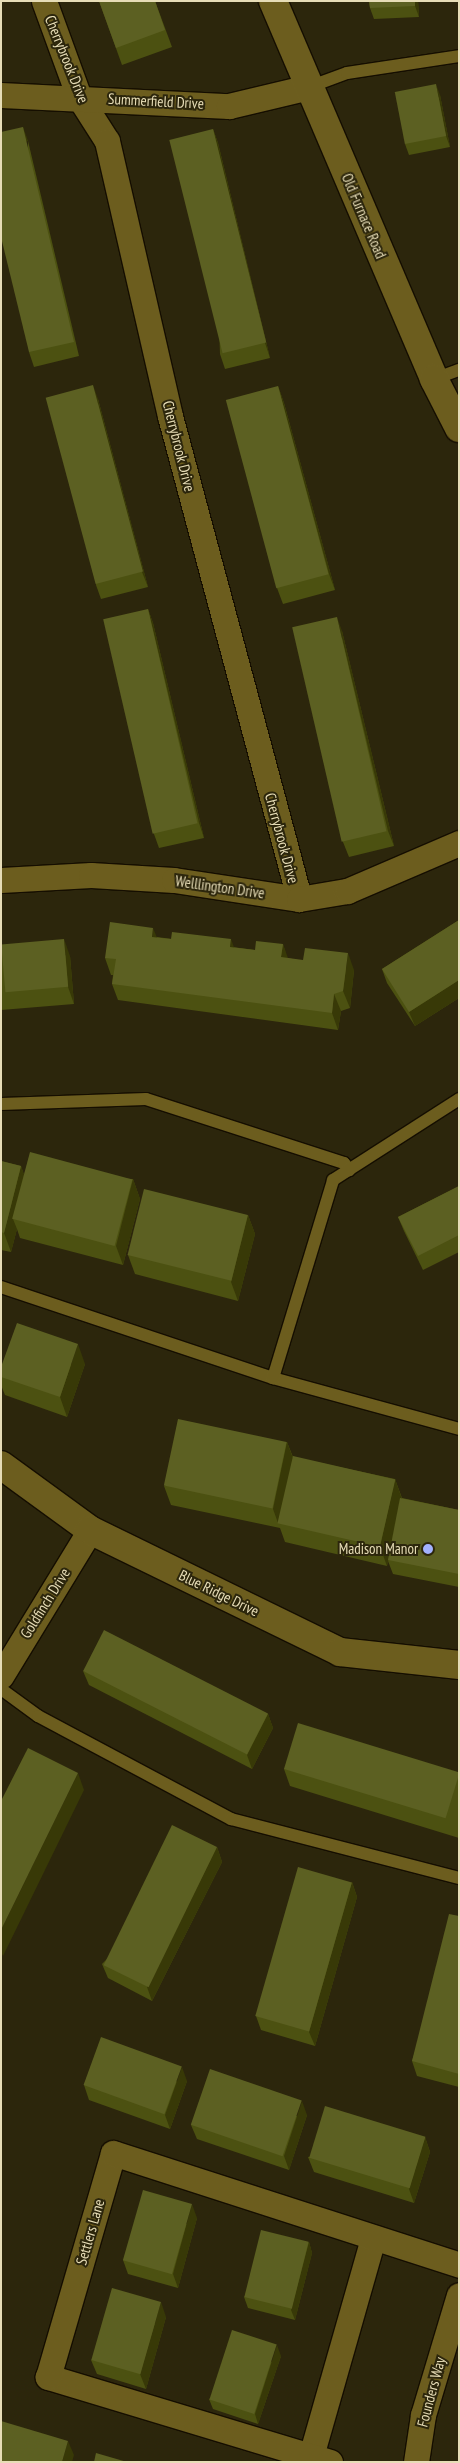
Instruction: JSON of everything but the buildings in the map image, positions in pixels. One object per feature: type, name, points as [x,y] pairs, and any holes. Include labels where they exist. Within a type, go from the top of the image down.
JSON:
[{"type":"street","name":"Cherrybrook Drive","points":[[44,1],[79,97],[107,141],[170,416],[298,898]]},
{"type":"street","name":"Old Furnace Road","points":[[273,1],[309,87],[447,375],[459,428]]},
{"type":"street","name":"Summerfield Drive","points":[[1,95],[79,97],[229,106],[309,87]]},
{"type":"street","name":"Welllington Drive","points":[[1,880],[91,875],[146,879],[298,898],[347,892],[459,843]]},
{"type":"street","name":"Blue Ridge Drive","points":[[1,1465],[90,1530],[340,1652],[459,1664]]},
{"type":"street","name":"Goldfinch Drive","points":[[1,1676],[90,1530]]},
{"type":"street","name":"Settlers Lane","points":[[321,2459],[48,2377],[113,2153],[459,2265]]},
{"type":"street","points":[[321,2459],[373,2238]]},
{"type":"street","name":"Founders Way","points":[[416,2462],[423,2416],[459,2295]]},
{"type":"lane","points":[[309,87],[347,73],[459,56]]},
{"type":"lane","points":[[1,1104],[146,1099],[344,1163],[349,1170]]},
{"type":"lane","points":[[272,1378],[334,1180],[459,1100]]},
{"type":"lane","points":[[1,1287],[272,1378],[459,1429]]},
{"type":"lane","points":[[1,1689],[38,1716],[231,1819],[459,1878]]},
{"type":"place","name":"Madison Manor","points":[[428,1549]]}]
